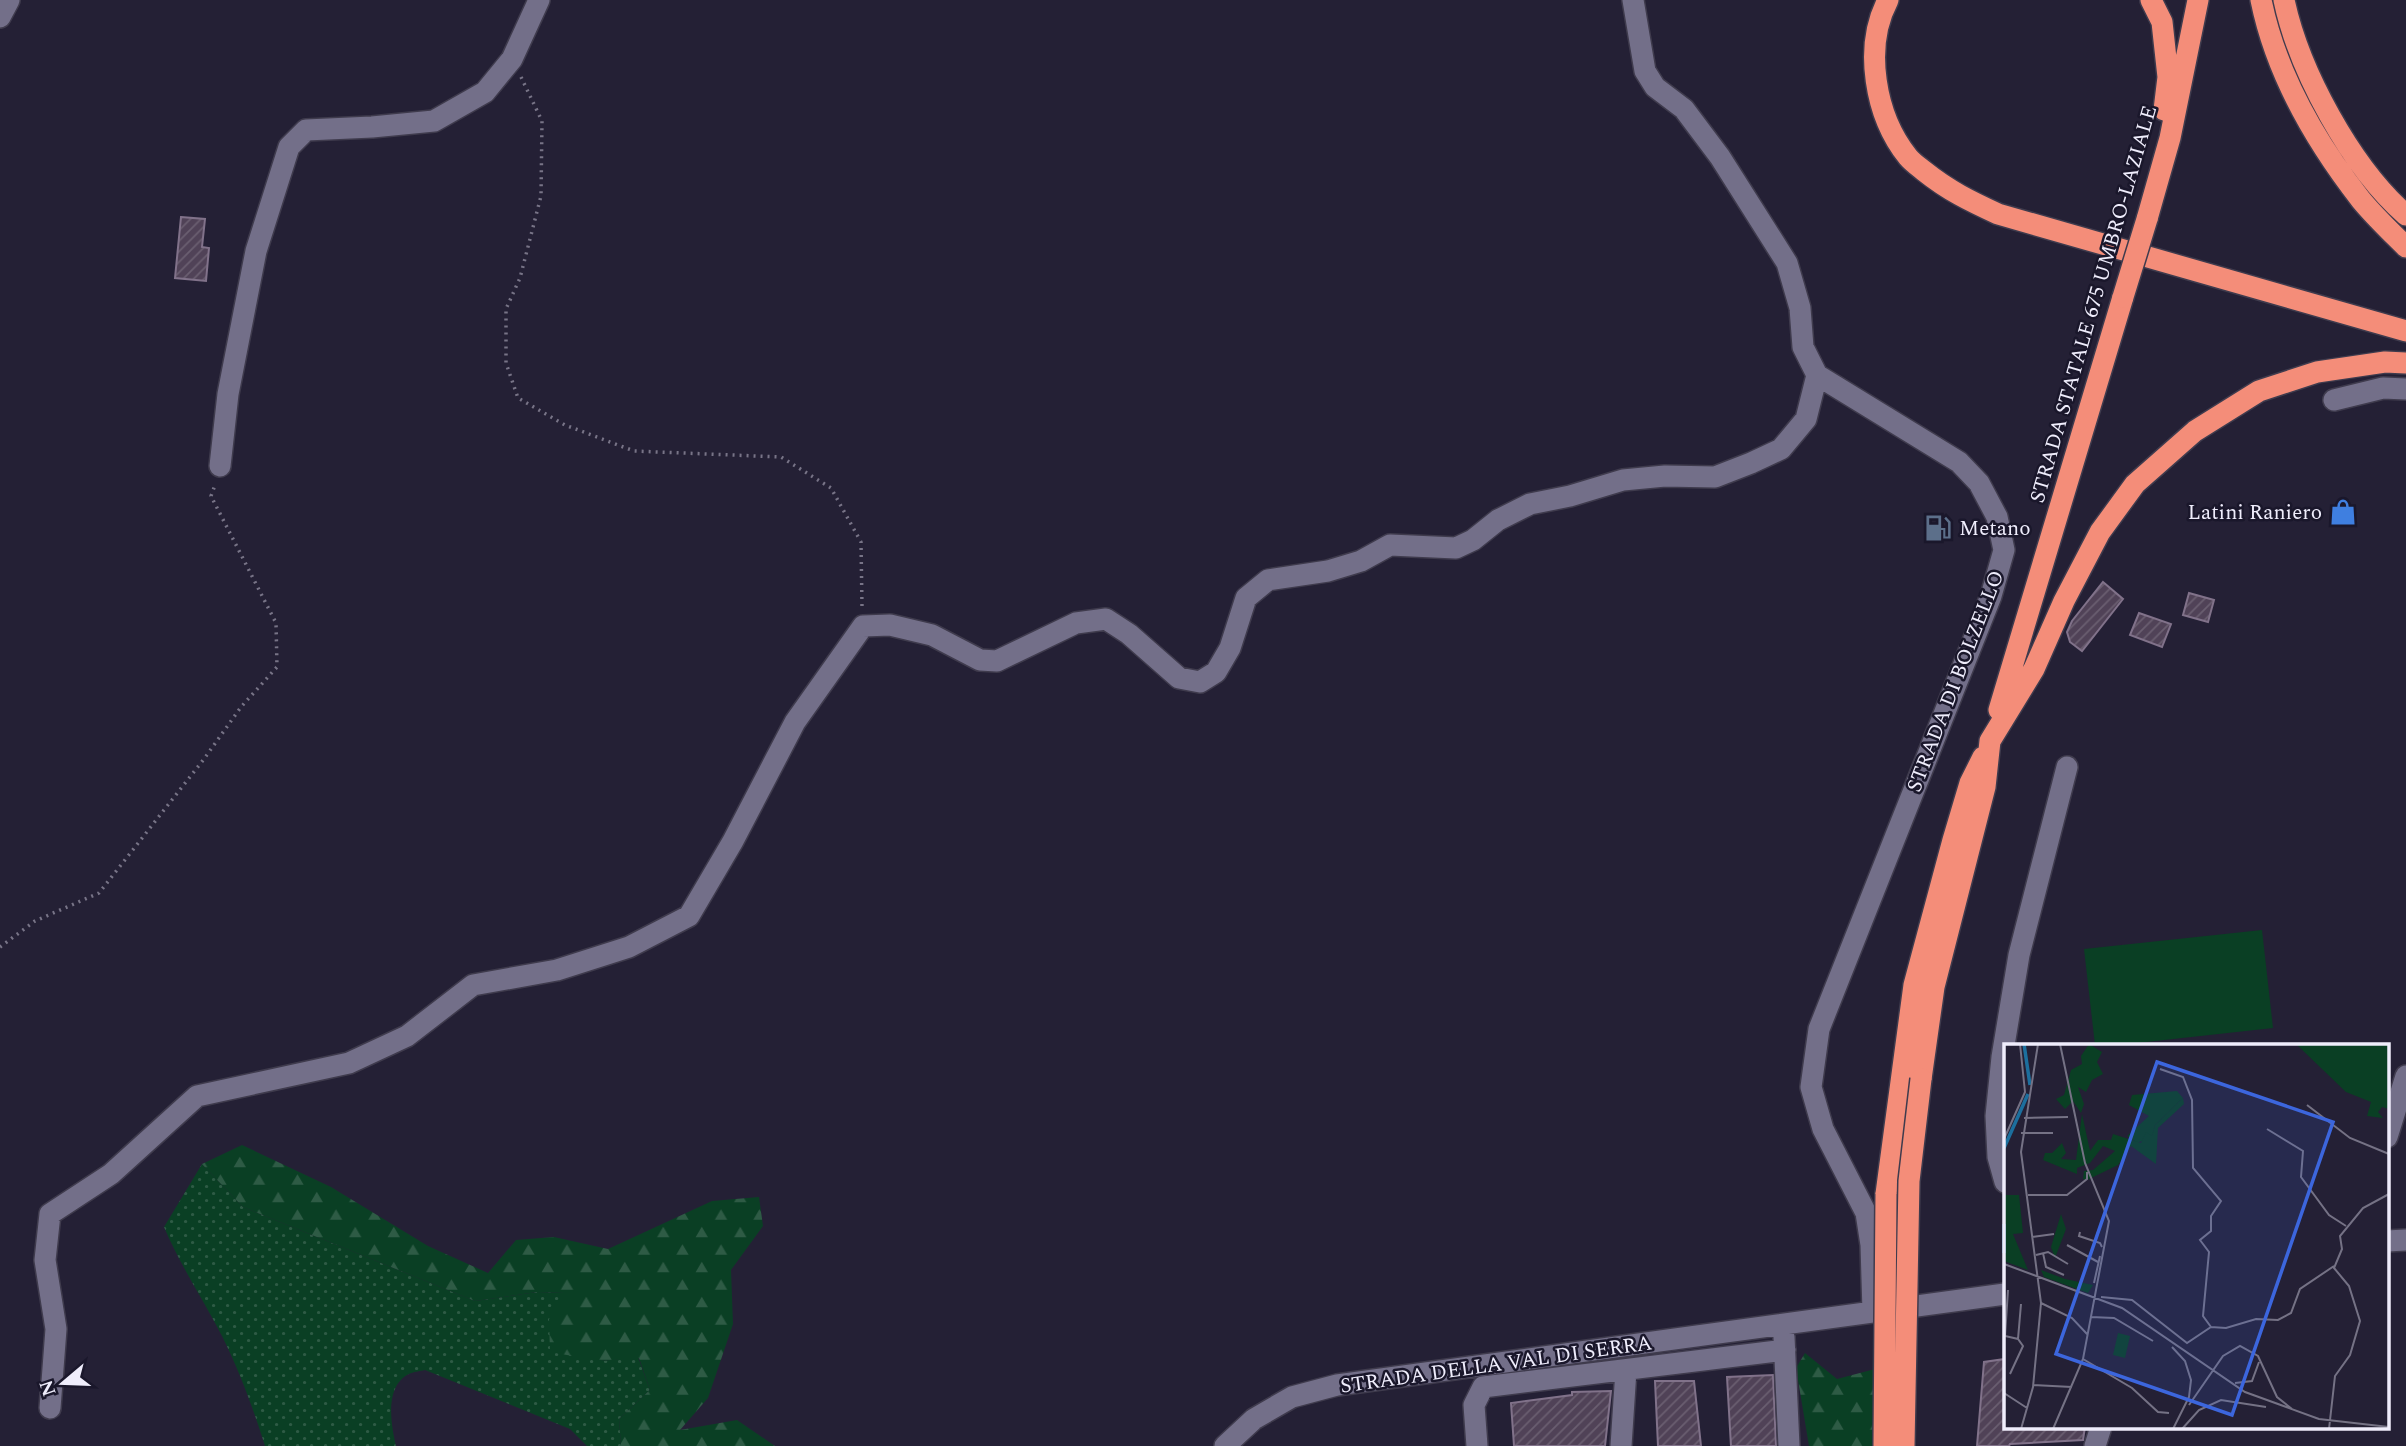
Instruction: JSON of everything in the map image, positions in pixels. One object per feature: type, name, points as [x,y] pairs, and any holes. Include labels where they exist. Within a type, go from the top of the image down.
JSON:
[{"type":"highway","points":[[1888,0],[1880,14],[1873,68],[1884,116],[1908,158],[1948,190],[1998,214],[2406,331]]},
{"type":"highway","points":[[2151,0],[2162,22],[2168,77],[2163,106],[2170,138]]},
{"type":"highway","name":"STRADA STATALE 675 UMBRO-LAZIALE","points":[[1884,1446],[1886,1194],[1911,1079],[1985,787],[1990,741],[2170,138],[2198,0]]},
{"type":"highway","points":[[2261,0],[2281,66],[2311,129],[2362,201],[2406,247]]},
{"type":"highway","points":[[2284,0],[2304,60],[2331,121],[2364,167],[2406,215]]},
{"type":"highway","points":[[1990,741],[2034,669],[2064,601],[2100,532],[2135,484],[2195,431],[2259,391],[2317,372],[2385,362],[2406,363]]},
{"type":"highway","name":"STRADA STATALE 675 UMBRO-LAZIALE","points":[[1904,1446],[1911,1079]]},
{"type":"street","points":[[0,17],[9,0]]},
{"type":"street","points":[[220,466],[229,394],[256,251],[289,147],[306,130],[433,121],[485,92],[512,59],[539,0]]},
{"type":"street","points":[[50,1408],[56,1329],[45,1260],[50,1214],[111,1174],[197,1096],[349,1063],[407,1035],[473,985],[557,970],[617,951],[689,916],[733,841],[795,722],[863,626],[890,625],[932,635],[980,660],[997,661],[1076,623],[1107,619],[1129,634],[1180,678],[1200,682],[1216,672],[1230,648],[1246,598],[1268,580],[1328,571],[1361,561],[1390,545],[1456,548],[1473,540],[1498,520],[1530,503],[1570,496],[1623,480],[1665,476],[1715,477],[1781,450],[1806,419],[1816,374],[1803,346],[1800,308],[1787,263],[1720,157],[1684,109],[1655,87],[1645,71],[1633,0]]},
{"type":"street","name":"STRADA DI BOLZELLO","points":[[1816,374],[1959,462],[1979,483],[1997,517],[2004,550],[1991,596],[1819,1029],[1811,1087],[1823,1129],[1866,1213],[1871,1245],[1873,1312]]},
{"type":"street","points":[[2334,400],[2383,388],[2406,389]]},
{"type":"street","points":[[2004,1044],[2019,956],[2067,767]]},
{"type":"street","points":[[2004,1045],[1996,1116],[1998,1157],[2004,1178]]},
{"type":"street","points":[[2388,1134],[2406,1076]]},
{"type":"street","points":[[2388,1241],[2406,1240]]},
{"type":"street","name":"STRADA DELLA VAL DI SERRA","points":[[1225,1446],[1254,1419],[1292,1397],[1337,1385],[2004,1294]]},
{"type":"street","points":[[1783,1324],[1789,1446]]},
{"type":"street","name":"STRADA DELLA VAL DI SERRA","points":[[1477,1446],[1474,1405],[1483,1387],[1784,1350]]},
{"type":"street","name":"STRADA DELLA VAL DI SERRA","points":[[1621,1446],[1626,1370]]},
{"type":"street","points":[[2095,1446],[2101,1428]]},
{"type":"path","points":[[512,59],[542,121],[541,196],[520,278],[506,309],[506,363],[518,398],[565,425],[634,451],[781,457],[831,488],[861,542],[863,626]]},
{"type":"path","points":[[0,947],[35,921],[99,893],[204,759],[241,707],[277,667],[276,623],[211,496],[220,466]]},
{"type":"green space","points":[[2262,930],[2273,1028],[2128,1044],[2095,1044],[2084,949]]},
{"type":"green space","points":[[242,1145],[331,1187],[428,1246],[488,1273],[516,1240],[554,1237],[608,1249],[712,1201],[759,1197],[763,1226],[731,1270],[733,1324],[708,1398],[680,1430],[737,1420],[775,1446],[621,1446],[619,1419],[650,1390],[639,1358],[601,1361],[550,1352],[549,1319],[565,1293],[537,1292],[475,1301],[243,1207],[202,1164]]},
{"type":"green space","points":[[202,1164],[243,1207],[475,1301],[537,1292],[566,1293],[601,1361],[638,1357],[650,1390],[619,1419],[621,1446],[587,1446],[570,1429],[425,1370],[409,1374],[396,1387],[391,1407],[396,1446],[265,1446],[229,1350],[164,1227]]},
{"type":"green space","points":[[1805,1353],[1837,1379],[1875,1369],[1872,1446],[1809,1446],[1796,1368]]},
{"type":"building","points":[[181,217],[205,219],[202,247],[209,248],[206,281],[175,278]]},
{"type":"building","points":[[2103,582],[2123,599],[2082,651],[2070,642],[2067,632],[2072,621]]},
{"type":"building","points":[[2189,593],[2214,600],[2208,622],[2183,615]]},
{"type":"building","points":[[2139,613],[2171,624],[2162,647],[2130,635]]},
{"type":"building","points":[[2004,1359],[2004,1428],[2085,1428],[2083,1440],[1977,1446],[1984,1362]]},
{"type":"building","points":[[1773,1375],[1776,1446],[1731,1446],[1727,1377]]},
{"type":"building","points":[[1655,1381],[1694,1381],[1701,1446],[1658,1446]]},
{"type":"building","points":[[1611,1391],[1605,1446],[1514,1446],[1511,1403],[1572,1395],[1572,1392]]},
{"type":"place","name":"Latini Raniero","points":[[2343,512]]},
{"type":"place","name":"Metano","points":[[1938,528]]}]
